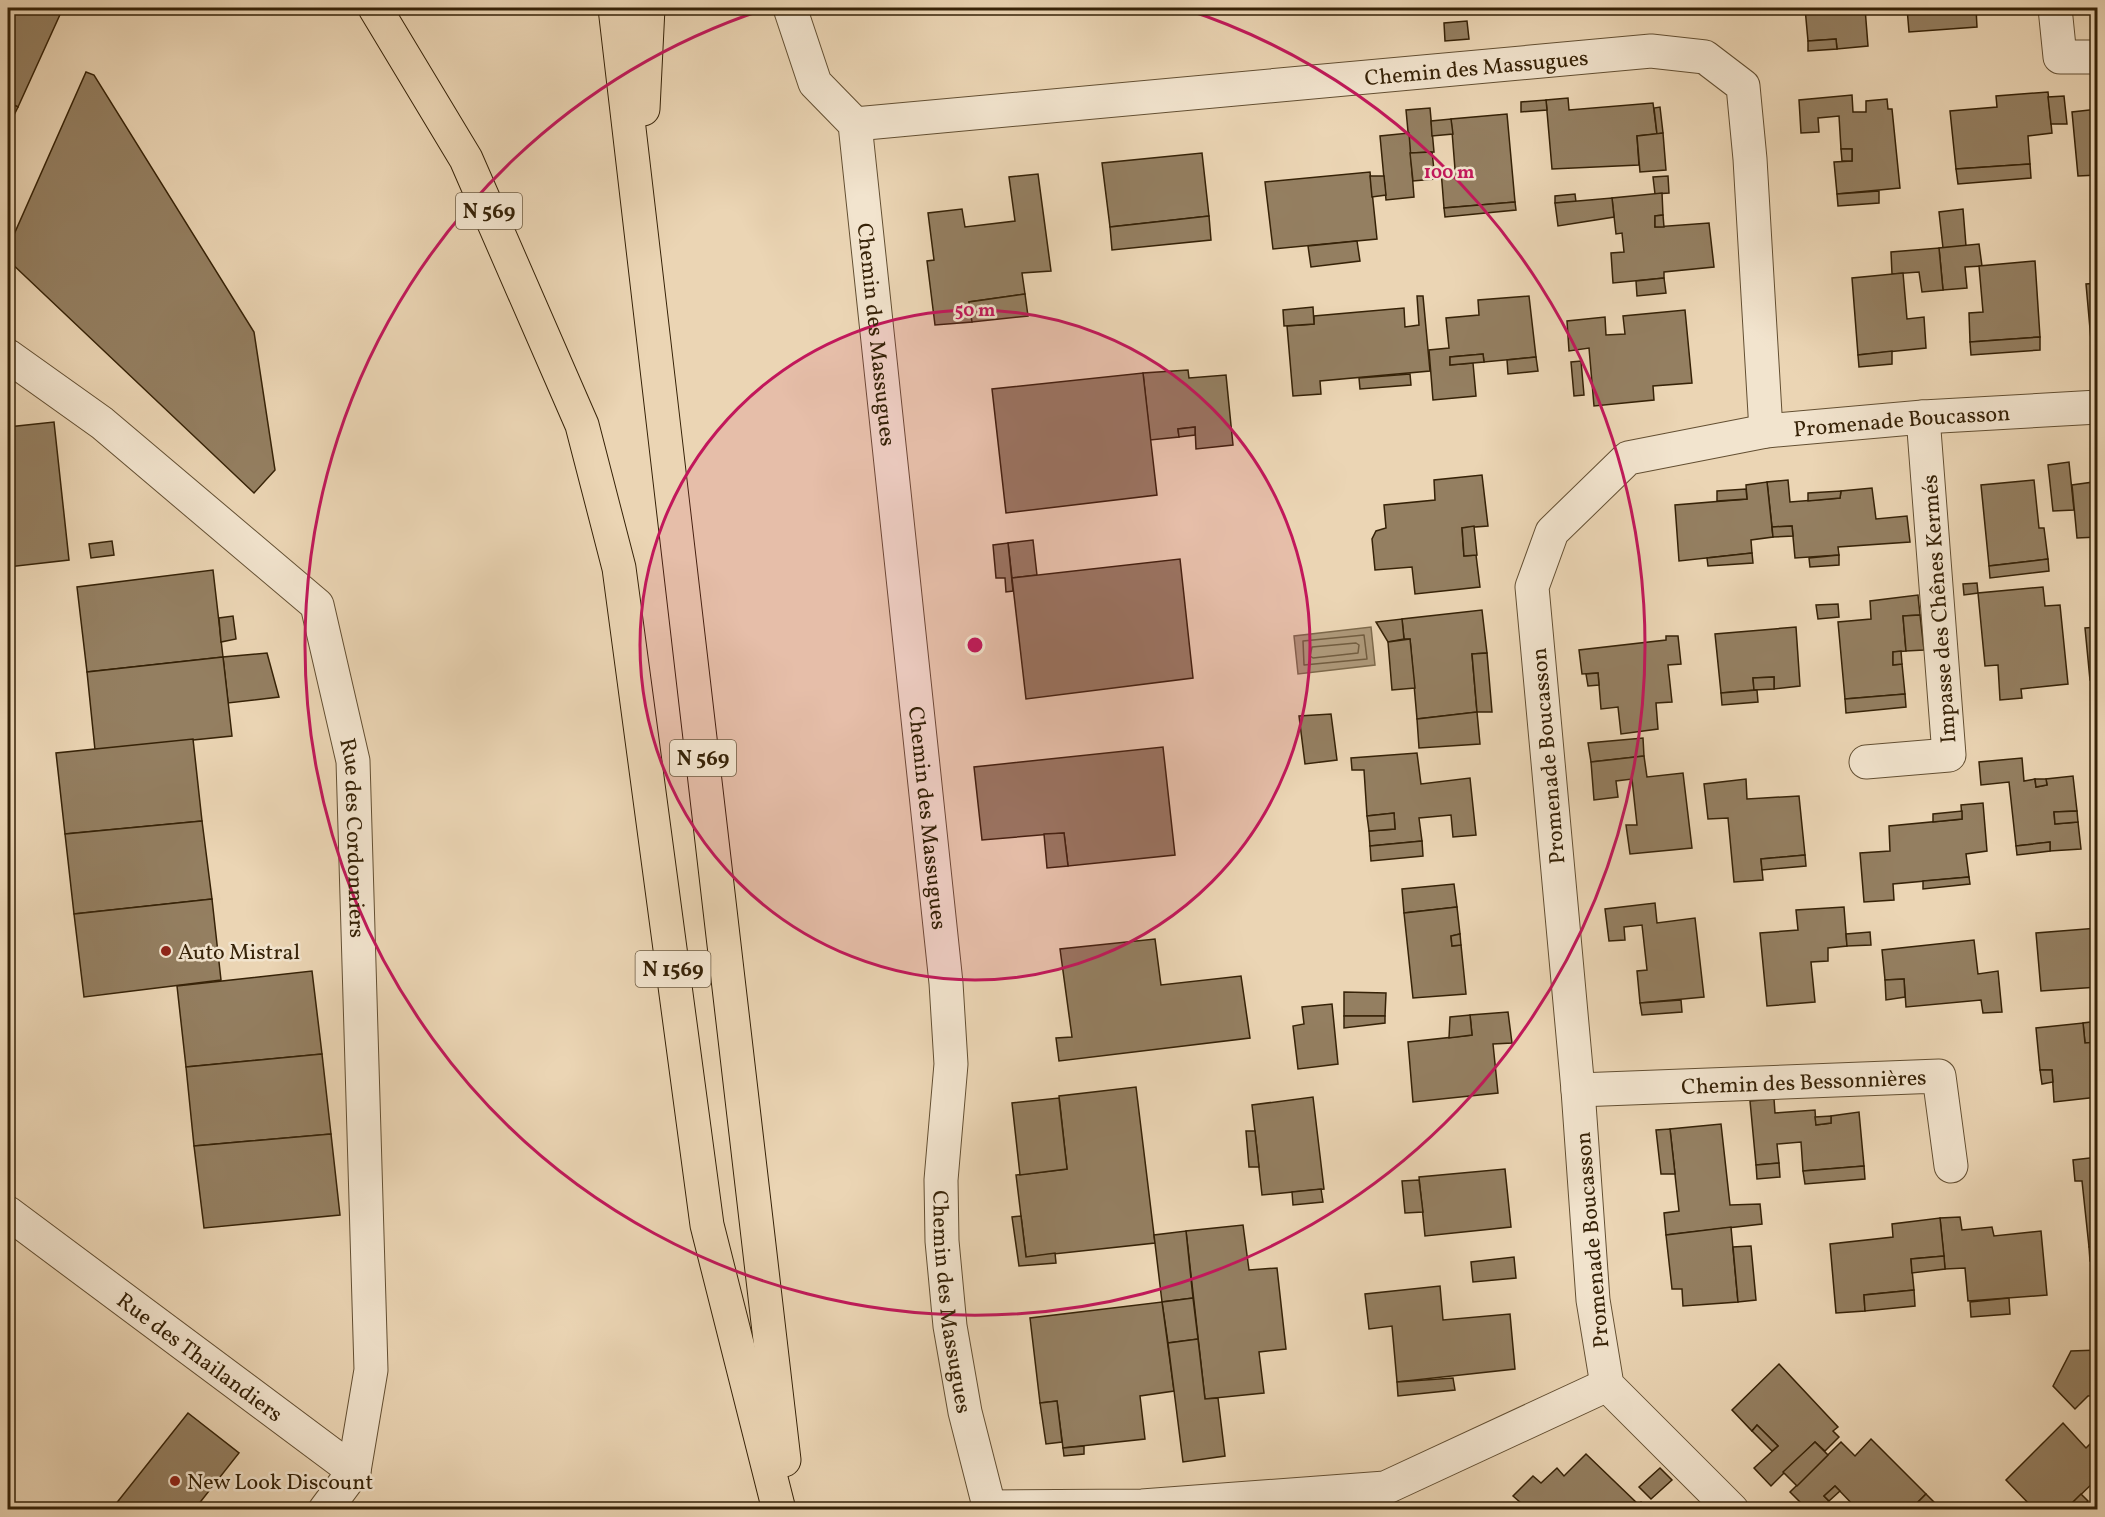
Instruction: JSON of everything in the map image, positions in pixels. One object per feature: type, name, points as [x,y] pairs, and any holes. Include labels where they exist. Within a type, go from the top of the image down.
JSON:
[{"type":"main road","name":"N 569","points":[[375,8],[466,159],[582,425]]},
{"type":"main road","name":"N 569","points":[[615,8],[790,1509]]},
{"type":"main road","name":"N 569","points":[[638,192],[648,8]]},
{"type":"main road","name":"N 1569","points":[[582,425],[619,568],[707,1225],[779,1509]]},
{"type":"street","points":[[790,8],[814,83],[855,124]]},
{"type":"street","points":[[2055,8],[2060,57],[2097,57]]},
{"type":"street","name":"Chemin des Massugues","points":[[990,1508],[964,1412],[949,1316],[942,1241],[941,1180],[951,1064],[946,983],[855,124],[1651,51],[1706,57],[1743,86],[1750,159],[1766,431]]},
{"type":"street","name":"Rue des Cordonniers","points":[[8,356],[102,423],[317,605],[353,761],[372,1370],[354,1471]]},
{"type":"street","name":"Promenade Boucasson","points":[[1607,1385],[1593,1299],[1578,1090],[1532,586],[1552,532],[1628,458],[1766,431],[1923,417],[2097,407]]},
{"type":"street","name":"Impasse des Chênes Kermés","points":[[1866,762],[1949,756],[1923,417]]},
{"type":"street","name":"Chemin des Bessonnières","points":[[1578,1090],[1939,1076],[1951,1166]]},
{"type":"street","name":"Rue des Thailandiers","points":[[8,1213],[354,1471]]},
{"type":"street","points":[[990,1508],[1142,1506],[1385,1488],[1607,1385],[1732,1509]]},
{"type":"street","points":[[325,1509],[354,1471]]},
{"type":"water","points":[[1371,627],[1375,665],[1298,674],[1294,636]]},
{"type":"building","points":[[8,8],[63,8],[18,107],[8,102]]},
{"type":"building","points":[[1805,8],[1865,8],[1868,46],[1837,49],[1836,39],[1808,41]]},
{"type":"building","points":[[1907,8],[1976,8],[1977,27],[1909,32]]},
{"type":"building","points":[[1467,21],[1469,39],[1445,41],[1444,23]]},
{"type":"building","points":[[1836,39],[1837,49],[1808,51],[1808,41]]},
{"type":"building","points":[[86,72],[94,75],[254,332],[275,470],[254,493],[8,260],[8,248]]},
{"type":"building","points":[[2048,92],[2052,133],[2028,136],[2030,164],[1956,169],[1950,111],[1997,107],[1996,96]]},
{"type":"building","points":[[1852,95],[1853,112],[1866,112],[1866,101],[1887,99],[1888,109],[1892,109],[1900,188],[1837,194],[1834,162],[1852,161],[1852,149],[1841,149],[1839,116],[1818,118],[1819,132],[1801,133],[1799,100]]},
{"type":"building","points":[[2064,96],[2067,124],[2051,124],[2048,97]]},
{"type":"building","points":[[1568,98],[1569,110],[1653,103],[1657,134],[1637,136],[1639,165],[1552,169],[1546,100]]},
{"type":"building","points":[[1546,100],[1547,110],[1521,112],[1521,102]]},
{"type":"building","points":[[8,102],[18,107],[9,125],[8,124]]},
{"type":"building","points":[[1660,107],[1663,133],[1657,134],[1654,108]]},
{"type":"building","points":[[1430,108],[1434,152],[1410,153],[1406,110]]},
{"type":"building","points":[[2098,109],[2098,175],[2078,176],[2072,112]]},
{"type":"building","points":[[1507,114],[1515,202],[1444,208],[1441,170],[1455,169],[1451,119]]},
{"type":"building","points":[[1451,119],[1453,134],[1432,136],[1431,121]]},
{"type":"building","points":[[1409,133],[1414,197],[1386,200],[1380,136]]},
{"type":"building","points":[[1663,133],[1666,170],[1640,172],[1637,136]]},
{"type":"building","points":[[1841,149],[1852,149],[1852,161],[1842,161]]},
{"type":"building","points":[[1432,152],[1435,179],[1413,181],[1410,153]]},
{"type":"building","points":[[1202,153],[1209,216],[1110,227],[1102,163]]},
{"type":"building","points":[[2030,164],[2031,178],[1958,184],[1956,169]]},
{"type":"building","points":[[1370,172],[1377,239],[1273,249],[1265,182]]},
{"type":"building","points":[[1038,174],[1051,271],[1022,273],[1025,294],[969,302],[972,322],[935,325],[927,261],[934,260],[928,213],[962,209],[965,227],[1015,221],[1009,177]]},
{"type":"building","points":[[1370,176],[1384,176],[1386,195],[1372,197]]},
{"type":"building","points":[[1668,176],[1669,193],[1655,194],[1653,177]]},
{"type":"building","points":[[1879,191],[1879,203],[1838,206],[1837,194]]},
{"type":"building","points":[[1662,193],[1663,215],[1655,216],[1655,227],[1709,223],[1714,267],[1664,272],[1664,278],[1613,283],[1611,253],[1624,252],[1622,233],[1616,234],[1612,198]]},
{"type":"building","points":[[1575,194],[1576,202],[1555,203],[1555,196]]},
{"type":"building","points":[[1612,198],[1614,217],[1558,226],[1555,203]]},
{"type":"building","points":[[1515,202],[1516,210],[1445,217],[1444,208]]},
{"type":"building","points":[[1963,209],[1966,246],[1943,248],[1939,212]]},
{"type":"building","points":[[1663,215],[1664,227],[1655,227],[1655,216]]},
{"type":"building","points":[[1209,216],[1211,240],[1112,250],[1110,227]]},
{"type":"building","points":[[1357,241],[1360,261],[1311,267],[1308,246]]},
{"type":"building","points":[[1979,244],[1982,266],[1965,267],[1967,288],[1943,290],[1939,248]]},
{"type":"building","points":[[1939,248],[1943,290],[1922,292],[1919,272],[1892,274],[1891,252]]},
{"type":"building","points":[[2035,261],[2040,337],[1970,342],[1969,313],[1983,312],[1979,266]]},
{"type":"building","points":[[1903,273],[1907,319],[1924,317],[1926,348],[1858,355],[1852,278]]},
{"type":"building","points":[[1664,278],[1666,293],[1637,296],[1636,281]]},
{"type":"building","points":[[2098,283],[2098,340],[2091,340],[2086,284]]},
{"type":"building","points":[[1025,294],[1028,316],[972,322],[969,302]]},
{"type":"building","points":[[1417,296],[1423,296],[1430,371],[1320,381],[1321,394],[1293,396],[1287,326],[1314,324],[1314,316],[1404,308],[1405,327],[1419,325]]},
{"type":"building","points":[[1529,296],[1536,357],[1484,362],[1483,354],[1450,357],[1450,365],[1473,363],[1476,396],[1433,400],[1429,350],[1449,348],[1446,318],[1479,315],[1478,300]]},
{"type":"building","points":[[1313,307],[1314,324],[1284,326],[1283,310]]},
{"type":"building","points":[[1685,310],[1692,383],[1653,386],[1654,400],[1594,406],[1589,348],[1569,351],[1567,321],[1605,317],[1606,335],[1625,334],[1623,316]]},
{"type":"building","points":[[2040,337],[2040,350],[1971,355],[1970,342]]},
{"type":"building","points":[[1892,351],[1892,364],[1859,367],[1858,355]]},
{"type":"building","points":[[1483,354],[1484,362],[1450,365],[1450,357]]},
{"type":"building","points":[[1536,357],[1538,371],[1508,374],[1507,360]]},
{"type":"building","points":[[1581,361],[1584,395],[1574,396],[1571,362]]},
{"type":"building","points":[[1188,370],[1189,378],[1226,375],[1233,445],[1196,449],[1195,427],[1178,429],[1179,437],[1150,440],[1143,373]]},
{"type":"building","points":[[1143,373],[1157,495],[1006,513],[992,389]]},
{"type":"building","points":[[1410,374],[1411,385],[1360,389],[1359,378]]},
{"type":"building","points":[[54,422],[69,560],[8,567],[8,427]]},
{"type":"building","points":[[1195,427],[1195,435],[1179,437],[1178,429]]},
{"type":"building","points":[[2069,462],[2074,510],[2053,511],[2048,465]]},
{"type":"building","points":[[2098,464],[2098,537],[2077,538],[2072,485],[2093,482],[2091,465]]},
{"type":"building","points":[[1482,475],[1488,526],[1462,528],[1464,556],[1476,555],[1480,587],[1415,594],[1412,567],[1375,570],[1372,539],[1376,531],[1386,528],[1384,505],[1435,500],[1434,480]]},
{"type":"building","points":[[1788,480],[1790,502],[1840,498],[1841,491],[1872,488],[1876,519],[1907,516],[1910,542],[1838,547],[1839,555],[1795,558],[1792,526],[1772,527],[1767,482]]},
{"type":"building","points":[[2034,480],[2039,528],[2044,528],[2048,559],[1989,566],[1981,485]]},
{"type":"building","points":[[1767,482],[1773,537],[1751,540],[1752,553],[1679,561],[1675,505],[1747,499],[1746,485]]},
{"type":"building","points":[[1746,489],[1747,499],[1717,501],[1717,491]]},
{"type":"building","points":[[1841,491],[1840,498],[1808,501],[1808,493]]},
{"type":"building","points":[[1474,526],[1477,555],[1464,556],[1462,528]]},
{"type":"building","points":[[1792,526],[1793,536],[1773,537],[1772,527]]},
{"type":"building","points":[[1033,540],[1037,575],[1012,578],[1008,543]]},
{"type":"building","points":[[112,541],[114,555],[91,558],[89,544]]},
{"type":"building","points":[[1008,543],[1013,591],[1006,592],[1005,578],[996,578],[993,545]]},
{"type":"building","points":[[1752,553],[1753,563],[1708,566],[1707,558]]},
{"type":"building","points":[[1839,555],[1839,565],[1810,567],[1809,558]]},
{"type":"building","points":[[1180,559],[1193,678],[1026,699],[1012,578]]},
{"type":"building","points":[[2048,559],[2049,571],[1990,578],[1989,566]]},
{"type":"building","points":[[213,570],[223,657],[87,672],[77,587]]},
{"type":"building","points":[[1977,583],[1978,593],[1964,595],[1963,584]]},
{"type":"building","points":[[2043,587],[2045,606],[2060,605],[2068,684],[2021,689],[2022,698],[2000,700],[1998,665],[1985,666],[1978,593]]},
{"type":"building","points":[[1918,595],[1920,615],[1903,616],[1906,651],[1893,652],[1893,665],[1902,664],[1905,694],[1845,699],[1838,622],[1871,619],[1870,601]]},
{"type":"building","points":[[1838,604],[1839,617],[1818,619],[1816,605]]},
{"type":"building","points":[[1482,610],[1487,653],[1472,654],[1477,712],[1417,719],[1410,639],[1404,639],[1402,619]]},
{"type":"building","points":[[1920,615],[1924,650],[1906,651],[1903,616]]},
{"type":"building","points":[[233,616],[236,639],[221,642],[219,618]]},
{"type":"building","points":[[1402,619],[1404,639],[1388,642],[1376,622]]},
{"type":"building","points":[[1796,627],[1800,686],[1774,689],[1774,677],[1753,678],[1754,690],[1721,693],[1715,634]]},
{"type":"building","points":[[2098,627],[2098,680],[2090,680],[2085,628]]},
{"type":"building","points":[[1666,636],[1678,636],[1681,664],[1668,665],[1672,702],[1656,703],[1658,729],[1621,734],[1618,707],[1601,709],[1598,673],[1582,674],[1579,650],[1666,640]]},
{"type":"building","points":[[1410,639],[1415,688],[1392,690],[1388,642]]},
{"type":"building","points":[[1901,651],[1902,664],[1893,665],[1893,652]]},
{"type":"building","points":[[267,653],[279,697],[228,703],[223,657]]},
{"type":"building","points":[[1487,653],[1492,712],[1477,712],[1472,654]]},
{"type":"building","points":[[223,657],[232,736],[95,750],[87,672]]},
{"type":"building","points":[[1598,673],[1599,685],[1588,686],[1586,674]]},
{"type":"building","points":[[1774,677],[1774,689],[1754,690],[1753,678]]},
{"type":"building","points":[[1757,690],[1758,702],[1722,705],[1721,693]]},
{"type":"building","points":[[1905,694],[1906,707],[1846,713],[1845,699]]},
{"type":"building","points":[[1477,712],[1480,744],[1419,748],[1417,719]]},
{"type":"building","points":[[1331,714],[1337,760],[1305,764],[1299,716]]},
{"type":"building","points":[[1643,738],[1644,756],[1591,762],[1588,743]]},
{"type":"building","points":[[193,739],[202,821],[65,834],[56,753]]},
{"type":"building","points":[[1163,747],[1175,855],[1068,866],[1064,833],[982,840],[974,767]]},
{"type":"building","points":[[1417,753],[1421,784],[1470,778],[1476,835],[1453,837],[1451,815],[1419,818],[1422,841],[1370,846],[1369,831],[1395,829],[1394,813],[1367,816],[1364,770],[1352,770],[1351,758]]},
{"type":"building","points":[[1644,756],[1647,777],[1683,773],[1692,848],[1630,854],[1626,825],[1637,825],[1632,779],[1616,781],[1618,797],[1594,800],[1591,762]]},
{"type":"building","points":[[2022,758],[2024,781],[2035,779],[2036,787],[2047,785],[2046,779],[2073,776],[2077,811],[2054,812],[2055,824],[2078,822],[2081,849],[2050,851],[2050,842],[2016,846],[2009,782],[1981,785],[1979,762]]},
{"type":"building","points":[[1746,779],[1747,799],[1799,796],[1805,855],[1761,859],[1763,880],[1734,882],[1728,818],[1708,819],[1704,784]]},
{"type":"building","points":[[2035,779],[2046,779],[2047,785],[2036,787]]},
{"type":"building","points":[[1983,803],[1987,851],[1966,854],[1969,877],[1893,884],[1894,900],[1864,902],[1860,853],[1890,851],[1889,826],[1962,819],[1961,805]]},
{"type":"building","points":[[1962,811],[1962,819],[1933,822],[1933,814]]},
{"type":"building","points":[[2077,811],[2078,822],[2055,824],[2054,812]]},
{"type":"building","points":[[1394,813],[1395,829],[1369,831],[1367,816]]},
{"type":"building","points":[[202,821],[212,899],[74,914],[65,834]]},
{"type":"building","points":[[1064,833],[1068,866],[1047,868],[1044,834]]},
{"type":"building","points":[[1422,841],[1423,856],[1371,861],[1370,846]]},
{"type":"building","points":[[2050,842],[2050,851],[2017,855],[2016,846]]},
{"type":"building","points":[[1805,855],[1806,866],[1762,870],[1761,859]]},
{"type":"building","points":[[1969,877],[1970,884],[1923,889],[1923,881]]},
{"type":"building","points":[[1454,884],[1457,907],[1404,913],[1402,889]]},
{"type":"building","points":[[212,899],[221,980],[84,997],[74,914]]},
{"type":"building","points":[[1655,903],[1657,923],[1695,918],[1704,997],[1640,1003],[1637,971],[1647,970],[1642,925],[1624,927],[1625,940],[1609,941],[1605,909]]},
{"type":"building","points":[[1457,907],[1460,934],[1451,936],[1452,946],[1461,945],[1466,994],[1413,998],[1404,913]]},
{"type":"building","points":[[1844,907],[1847,946],[1828,948],[1828,961],[1811,962],[1815,1002],[1767,1006],[1760,933],[1798,930],[1796,910]]},
{"type":"building","points":[[2098,928],[2098,987],[2041,991],[2036,933]]},
{"type":"building","points":[[1870,932],[1871,945],[1847,946],[1846,934]]},
{"type":"building","points":[[1460,934],[1461,945],[1452,946],[1451,936]]},
{"type":"building","points":[[1155,939],[1161,985],[1241,976],[1250,1038],[1059,1061],[1056,1038],[1072,1037],[1060,949]]},
{"type":"building","points":[[1974,940],[1978,974],[1998,971],[2002,1012],[1983,1013],[1981,1000],[1906,1007],[1904,979],[1885,980],[1882,950]]},
{"type":"building","points":[[312,971],[322,1054],[186,1067],[177,986]]},
{"type":"building","points":[[1904,979],[1905,997],[1886,1000],[1885,980]]},
{"type":"building","points":[[1344,992],[1386,993],[1385,1016],[1344,1016]]},
{"type":"building","points":[[1681,1000],[1682,1012],[1642,1015],[1640,1003]]},
{"type":"building","points":[[1332,1004],[1338,1064],[1298,1069],[1293,1026],[1304,1024],[1302,1007]]},
{"type":"building","points":[[1508,1012],[1512,1043],[1493,1044],[1498,1093],[1413,1102],[1408,1042],[1472,1035],[1470,1015]]},
{"type":"building","points":[[1470,1015],[1472,1035],[1449,1038],[1450,1017]]},
{"type":"building","points":[[1344,1016],[1385,1016],[1385,1023],[1344,1028]]},
{"type":"building","points":[[2098,1021],[2098,1042],[2085,1043],[2083,1023]]},
{"type":"building","points":[[2083,1023],[2085,1043],[2098,1042],[2098,1097],[2054,1102],[2052,1070],[2040,1070],[2036,1028]]},
{"type":"building","points":[[322,1054],[331,1134],[194,1146],[186,1067]]},
{"type":"building","points":[[2040,1070],[2052,1070],[2053,1082],[2042,1084]]},
{"type":"building","points":[[1136,1087],[1155,1243],[1026,1257],[1016,1175],[1067,1169],[1059,1096]]},
{"type":"building","points":[[1313,1097],[1324,1189],[1262,1195],[1252,1105]]},
{"type":"building","points":[[1059,1098],[1067,1169],[1020,1175],[1012,1103]]},
{"type":"building","points":[[1774,1099],[1775,1113],[1815,1110],[1816,1125],[1831,1123],[1831,1116],[1859,1112],[1864,1166],[1803,1171],[1801,1142],[1777,1144],[1779,1163],[1756,1165],[1750,1101]]},
{"type":"building","points":[[1831,1116],[1831,1123],[1816,1125],[1815,1117]]},
{"type":"building","points":[[1721,1124],[1730,1205],[1760,1204],[1762,1224],[1666,1235],[1664,1213],[1679,1211],[1670,1129]]},
{"type":"building","points":[[1670,1129],[1675,1174],[1661,1174],[1656,1130]]},
{"type":"building","points":[[1246,1131],[1255,1131],[1259,1167],[1249,1167]]},
{"type":"building","points":[[331,1134],[340,1215],[204,1228],[194,1146]]},
{"type":"building","points":[[2098,1157],[2098,1246],[2089,1247],[2082,1181],[2075,1181],[2073,1160]]},
{"type":"building","points":[[1779,1163],[1780,1177],[1757,1179],[1756,1165]]},
{"type":"building","points":[[1864,1166],[1865,1179],[1805,1184],[1803,1171]]},
{"type":"building","points":[[1505,1169],[1511,1227],[1425,1236],[1419,1177]]},
{"type":"building","points":[[1419,1180],[1423,1212],[1405,1213],[1402,1181]]},
{"type":"building","points":[[1321,1189],[1323,1202],[1293,1205],[1292,1192]]},
{"type":"building","points":[[1021,1216],[1026,1257],[1055,1253],[1056,1263],[1019,1266],[1012,1217]]},
{"type":"building","points":[[1960,1217],[1962,1230],[1992,1227],[1994,1236],[2041,1231],[2047,1295],[1968,1301],[1965,1268],[1945,1269],[1940,1218]]},
{"type":"building","points":[[1940,1218],[1944,1256],[1911,1259],[1914,1290],[1864,1295],[1865,1311],[1836,1313],[1830,1244],[1893,1237],[1892,1224]]},
{"type":"building","points":[[1243,1225],[1249,1270],[1277,1268],[1286,1349],[1259,1352],[1264,1393],[1205,1399],[1186,1231]]},
{"type":"building","points":[[1731,1227],[1738,1302],[1683,1306],[1682,1289],[1672,1289],[1666,1235]]},
{"type":"building","points":[[1186,1231],[1193,1298],[1162,1302],[1154,1235]]},
{"type":"building","points":[[1751,1246],[1756,1300],[1738,1302],[1733,1247]]},
{"type":"building","points":[[2098,1246],[2098,1260],[2090,1261],[2089,1247]]},
{"type":"building","points":[[1944,1256],[1945,1269],[1912,1273],[1911,1259]]},
{"type":"building","points":[[1514,1257],[1516,1278],[1473,1282],[1471,1262]]},
{"type":"building","points":[[1440,1286],[1443,1320],[1510,1314],[1515,1369],[1397,1382],[1392,1326],[1369,1329],[1365,1294]]},
{"type":"building","points":[[1914,1290],[1915,1306],[1865,1311],[1864,1295]]},
{"type":"building","points":[[1193,1298],[1198,1339],[1168,1343],[1162,1302]]},
{"type":"building","points":[[2009,1298],[2010,1314],[1971,1317],[1970,1302]]},
{"type":"building","points":[[1162,1302],[1174,1391],[1140,1396],[1145,1439],[1063,1448],[1057,1401],[1040,1403],[1030,1318]]},
{"type":"building","points":[[1198,1339],[1205,1399],[1218,1398],[1225,1456],[1183,1462],[1168,1343]]},
{"type":"building","points":[[2098,1350],[2098,1395],[2088,1396],[2075,1409],[2053,1386],[2071,1351]]},
{"type":"building","points":[[1779,1364],[1838,1427],[1833,1431],[1839,1437],[1825,1451],[1815,1442],[1771,1486],[1754,1468],[1778,1446],[1757,1425],[1752,1431],[1732,1410]]},
{"type":"building","points":[[1453,1378],[1455,1390],[1398,1396],[1397,1382]]},
{"type":"building","points":[[1057,1401],[1062,1442],[1046,1444],[1040,1403]]},
{"type":"building","name":"New Look Discount","points":[[188,1413],[239,1453],[194,1510],[111,1510]]},
{"type":"building","points":[[2063,1423],[2086,1448],[2098,1436],[2098,1478],[2065,1510],[2035,1510],[2006,1480]]},
{"type":"building","points":[[1757,1425],[1778,1446],[1772,1451],[1752,1431]]},
{"type":"building","points":[[1871,1439],[1926,1494],[1910,1510],[1858,1510],[1835,1486],[1824,1496],[1829,1501],[1821,1510],[1808,1510],[1790,1492],[1841,1442],[1855,1456]]},
{"type":"building","points":[[1815,1442],[1828,1455],[1797,1486],[1783,1472]]},
{"type":"building","points":[[1084,1446],[1084,1454],[1064,1456],[1063,1448]]},
{"type":"building","points":[[1586,1454],[1638,1504],[1641,1502],[1649,1510],[1515,1510],[1521,1503],[1513,1496],[1533,1476],[1541,1483],[1557,1468],[1564,1476]]},
{"type":"building","points":[[1660,1468],[1672,1480],[1651,1499],[1639,1487]]},
{"type":"building","points":[[1835,1486],[1840,1491],[1829,1501],[1824,1496]]},
{"type":"building","points":[[1926,1494],[1936,1504],[1931,1510],[1910,1510]]},
{"type":"building","points":[[2081,1494],[2088,1501],[2079,1510],[2065,1510]]},
{"type":"place","name":"Auto Mistral","points":[[166,951]]},
{"type":"place","name":"New Look Discount","points":[[175,1481]]}]
